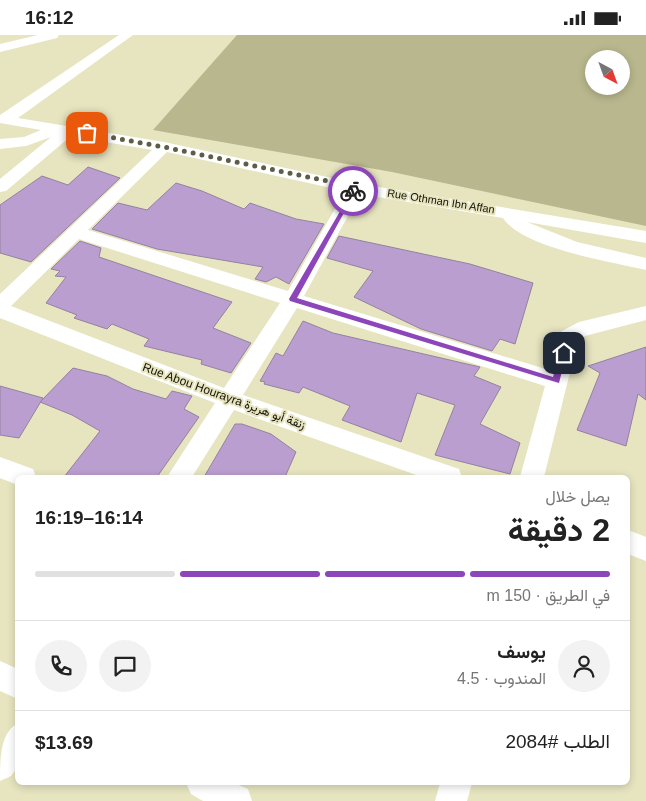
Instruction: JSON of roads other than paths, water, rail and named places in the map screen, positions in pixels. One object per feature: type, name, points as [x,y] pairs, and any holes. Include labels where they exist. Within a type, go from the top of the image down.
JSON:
[{"type":"street","points":[[0,48],[53,35]]},
{"type":"street","points":[[3,119],[127,35]]},
{"type":"street","name":"Rue Othman Ibn Affan","points":[[3,119],[164,147],[356,187],[646,237]]},
{"type":"street","points":[[0,144],[26,141],[64,129]]},
{"type":"street","points":[[0,187],[64,129]]},
{"type":"street","points":[[0,305],[164,147]]},
{"type":"street","points":[[180,475],[293,299],[356,187]]},
{"type":"street","points":[[507,212],[517,225],[540,235],[588,250],[646,264]]},
{"type":"street","points":[[75,232],[556,381]]},
{"type":"street","name":"Rue Abou Hourayra زنقة أبو هريرة","points":[[0,310],[229,399],[444,475]]},
{"type":"street","points":[[532,475],[568,340],[573,333],[646,313]]},
{"type":"street","points":[[0,467],[19,475]]},
{"type":"street","points":[[630,543],[646,549]]},
{"type":"street","points":[[0,675],[15,682]]},
{"type":"street","points":[[0,765],[15,742]]},
{"type":"street","points":[[206,785],[236,801]]},
{"type":"street","points":[[451,801],[455,785]]}]
